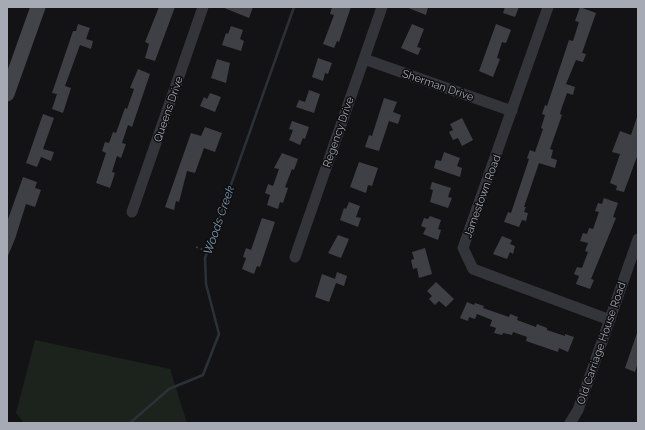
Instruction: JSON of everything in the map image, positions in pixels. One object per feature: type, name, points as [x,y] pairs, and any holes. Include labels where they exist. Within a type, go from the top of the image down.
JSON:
[{"type":"street","points":[[7,94],[38,7]]},
{"type":"street","name":"Queens Drive","points":[[132,212],[203,7]]},
{"type":"street","name":"Regency Drive","points":[[295,257],[382,7]]},
{"type":"street","name":"Jamestown Road","points":[[548,7],[463,248],[473,269],[610,320]]},
{"type":"street","name":"Sherman Drive","points":[[364,58],[512,110]]},
{"type":"street","name":"Old Carriage House Road","points":[[570,423],[578,410],[638,239]]},
{"type":"path","points":[[196,247],[214,254]]},
{"type":"shaded area","points":[[35,340],[170,369],[187,423],[24,423],[16,413]]},
{"type":"building","points":[[159,7],[175,7],[155,61],[145,58],[149,44],[145,42]]},
{"type":"building","points":[[222,7],[253,7],[249,18]]},
{"type":"building","points":[[332,7],[351,7],[339,42],[337,41],[334,48],[323,44],[334,15],[330,14]]},
{"type":"building","points":[[406,7],[428,7],[426,15]]},
{"type":"building","points":[[505,7],[519,7],[515,17],[503,13]]},
{"type":"building","points":[[580,7],[596,13],[582,53],[586,54],[583,62],[576,60],[566,84],[575,87],[573,95],[567,93],[560,114],[562,115],[550,149],[553,150],[551,158],[557,160],[555,168],[539,163],[524,207],[526,207],[524,212],[528,213],[526,221],[522,220],[519,227],[504,222],[508,212],[511,213],[529,159],[527,158],[530,150],[535,152],[543,129],[541,128],[545,115],[542,114],[545,105],[547,106],[569,40],[573,41],[579,22],[575,21]]},
{"type":"building","points":[[78,24],[90,28],[86,39],[93,41],[91,49],[80,45],[65,86],[71,88],[63,113],[52,109],[57,94],[52,93],[73,31],[76,31]]},
{"type":"building","points":[[412,24],[424,29],[417,47],[421,48],[418,55],[401,48]]},
{"type":"building","points":[[496,24],[511,30],[506,43],[502,42],[497,58],[500,59],[493,77],[479,71]]},
{"type":"building","points":[[231,26],[243,30],[240,39],[244,41],[241,51],[222,45],[226,33],[228,34]]},
{"type":"building","points":[[318,58],[332,63],[328,74],[325,73],[323,81],[312,77]]},
{"type":"building","points":[[217,59],[230,63],[226,83],[211,78]]},
{"type":"building","points":[[138,69],[150,74],[132,127],[128,125],[122,143],[126,144],[121,158],[117,156],[112,172],[115,173],[110,188],[96,183],[106,153],[102,151],[105,142],[109,143],[113,132],[116,133],[125,108],[127,109],[134,89],[130,88]]},
{"type":"building","points":[[309,90],[320,94],[314,113],[296,107],[299,100],[305,102]]},
{"type":"building","points":[[210,93],[221,97],[215,112],[200,106],[204,97],[207,99]]},
{"type":"building","points":[[384,98],[397,102],[393,112],[401,115],[398,124],[389,121],[379,151],[365,147],[369,135],[372,136]]},
{"type":"building","points":[[43,114],[54,118],[43,149],[54,152],[51,161],[41,157],[37,167],[26,163]]},
{"type":"building","points":[[637,117],[638,154],[624,192],[616,190],[617,186],[610,183],[620,154],[612,152],[620,131],[631,135]]},
{"type":"building","points":[[462,118],[473,140],[462,146],[458,138],[453,140],[449,132],[453,130],[450,124]]},
{"type":"building","points":[[292,121],[309,127],[305,139],[303,138],[300,145],[289,140],[293,130],[289,129]]},
{"type":"building","points":[[205,127],[222,133],[215,152],[204,148],[195,173],[187,171],[179,202],[176,201],[174,210],[165,207],[191,133],[201,136]]},
{"type":"building","points":[[444,152],[460,158],[457,166],[462,168],[460,177],[434,168],[436,160],[441,161]]},
{"type":"building","points":[[282,153],[298,159],[294,170],[292,169],[285,187],[288,188],[283,203],[280,202],[278,209],[267,205],[270,195],[265,193],[268,184],[273,186],[279,169],[274,168]]},
{"type":"building","points":[[359,162],[378,168],[372,186],[368,185],[366,193],[350,187]]},
{"type":"building","points":[[23,177],[37,182],[35,188],[41,190],[35,207],[26,204],[15,239],[7,258],[7,222]]},
{"type":"building","points":[[432,182],[451,188],[448,197],[452,198],[448,208],[430,202],[433,190],[430,189]]},
{"type":"building","points":[[604,198],[618,203],[613,217],[616,218],[591,279],[594,280],[590,289],[576,284],[579,276],[574,274],[577,267],[582,268],[588,252],[585,251],[588,243],[580,241],[583,233],[587,234],[589,228],[593,229],[599,212],[595,211],[598,203],[602,204]]},
{"type":"building","points":[[349,202],[360,206],[356,217],[361,218],[358,227],[340,220],[344,208],[346,209]]},
{"type":"building","points":[[430,216],[441,220],[438,229],[441,230],[438,240],[423,234],[426,228],[421,226],[424,218],[428,219]]},
{"type":"building","points":[[262,218],[275,222],[260,267],[257,266],[254,274],[242,269],[246,258],[243,257],[246,248],[251,250]]},
{"type":"building","points":[[338,235],[349,239],[341,258],[328,253]]},
{"type":"building","points":[[502,236],[512,240],[510,244],[515,246],[513,254],[510,252],[507,259],[493,254]]},
{"type":"building","points":[[425,248],[432,274],[419,278],[417,268],[413,269],[411,260],[414,259],[412,252]]},
{"type":"building","points":[[337,272],[347,276],[344,286],[336,283],[329,302],[315,297],[322,274],[335,279]]},
{"type":"building","points":[[436,282],[454,299],[446,307],[439,301],[435,305],[429,299],[432,296],[427,291]]},
{"type":"building","points":[[467,302],[474,305],[475,303],[484,306],[483,308],[509,317],[510,314],[518,317],[517,320],[536,327],[537,324],[547,328],[547,330],[565,336],[565,334],[574,337],[568,352],[559,348],[558,352],[526,341],[527,337],[513,332],[512,335],[494,333],[496,328],[490,326],[492,320],[477,314],[475,319],[469,317],[468,321],[460,318]]},
{"type":"building","points":[[637,333],[638,363],[635,372],[625,368]]},
{"type":"waterway","name":"Woods Creek","points":[[130,423],[169,389],[203,375],[219,334],[206,284],[205,258],[294,7]]}]
